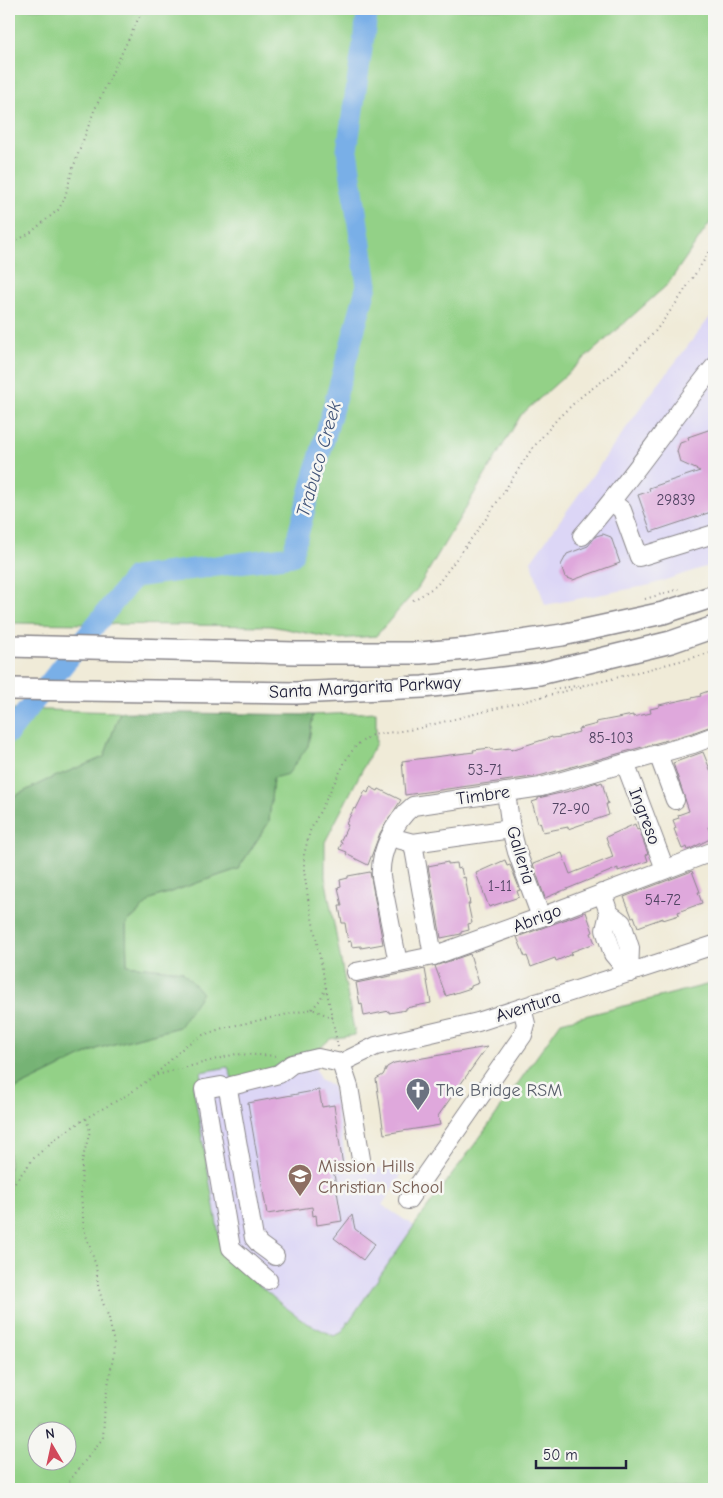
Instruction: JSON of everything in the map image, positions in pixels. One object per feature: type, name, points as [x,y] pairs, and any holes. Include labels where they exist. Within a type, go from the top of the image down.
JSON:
[{"type":"main road","name":"Santa Margarita Parkway","points":[[9,646],[295,654],[420,653],[467,649],[562,635],[662,613],[714,596]]},
{"type":"main road","name":"Santa Margarita Parkway","points":[[9,689],[296,693],[423,688],[539,674],[671,642],[714,627]]},
{"type":"street","points":[[582,536],[612,502],[714,367]]},
{"type":"street","points":[[612,502],[622,510],[639,557],[714,534]]},
{"type":"street","name":"Timbre","points":[[398,963],[381,870],[382,856],[390,837],[405,812],[413,806],[541,787],[714,736]]},
{"type":"street","points":[[658,754],[675,800]]},
{"type":"street","name":"Ingreso","points":[[625,763],[665,869]]},
{"type":"street","name":"Galleria","points":[[506,792],[511,829],[517,852],[541,917]]},
{"type":"street","points":[[390,837],[413,843],[511,829]]},
{"type":"street","points":[[413,843],[433,956]]},
{"type":"street","name":"Abrigo","points":[[356,972],[433,956],[714,851]]},
{"type":"street","points":[[602,893],[609,913],[622,923],[630,948],[629,973]]},
{"type":"street","name":"Aventura","points":[[341,1063],[376,1046],[478,1022],[714,945]]},
{"type":"street","points":[[408,1200],[523,1035],[526,1024],[522,1008]]},
{"type":"street","points":[[228,1089],[231,1086],[279,1074],[292,1064],[318,1058],[341,1063],[349,1087],[361,1159]]},
{"type":"street","points":[[228,1089],[221,1086],[204,1089],[231,1248],[268,1280]]},
{"type":"street","points":[[228,1089],[254,1238],[275,1256]]},
{"type":"path","points":[[9,246],[30,233],[58,210],[64,200],[73,168],[94,111],[143,9]]},
{"type":"path","points":[[413,600],[437,585],[488,516],[531,450],[559,417],[583,395],[611,375],[654,333],[677,302],[714,245]]},
{"type":"path","points":[[643,599],[679,589]]},
{"type":"path","points":[[312,1009],[320,1000],[326,986]]},
{"type":"path","points":[[9,1190],[33,1159],[55,1139],[86,1118],[130,1094],[154,1076],[186,1045],[203,1035],[223,1028],[312,1009],[333,1018]]},
{"type":"path","points":[[154,1076],[236,1054],[290,1056],[292,1064]]},
{"type":"path","points":[[64,1489],[103,1438],[105,1402],[114,1344],[109,1318],[98,1286],[96,1266],[84,1228],[81,1195],[82,1161],[90,1131],[86,1118]]},
{"type":"shaded area","points":[[714,312],[714,564],[650,585],[545,605],[531,561],[650,395]]},
{"type":"shaded area","name":"Mission Hills Christian School","points":[[320,1048],[314,1065],[320,1079],[333,1087],[348,1172],[397,1168],[400,1171],[400,1178],[382,1205],[414,1226],[341,1333],[334,1336],[307,1323],[281,1304],[222,1253],[193,1084],[203,1082],[201,1072],[228,1067],[233,1081],[296,1055]]},
{"type":"green space","points":[[9,9],[714,9],[714,217],[667,285],[521,415],[418,588],[376,636],[337,639],[271,626],[9,623]]},
{"type":"green space","points":[[9,709],[120,712],[104,757],[45,781],[9,799]]},
{"type":"green space","points":[[120,712],[313,715],[308,746],[288,774],[273,778],[269,822],[238,869],[153,898],[126,924],[127,965],[182,971],[202,993],[179,1027],[99,1048],[9,1092],[9,799],[45,781],[104,757]]},
{"type":"green space","points":[[376,712],[376,743],[325,842],[325,877],[355,1035],[330,1039],[320,1048],[296,1055],[273,1068],[233,1081],[228,1067],[201,1072],[203,1082],[193,1085],[222,1253],[281,1304],[307,1323],[334,1336],[341,1333],[414,1226],[483,1133],[561,1022],[714,983],[714,1489],[9,1489],[9,1092],[99,1048],[179,1027],[182,971],[127,965],[126,924],[153,898],[238,869],[269,822],[273,778],[308,746],[313,715]]},
{"type":"building","points":[[714,428],[714,511],[651,532],[638,495],[650,491],[649,488],[700,471],[680,462],[677,451],[680,443],[689,440],[688,437]]},
{"type":"building","points":[[603,534],[611,537],[620,563],[573,580],[565,577],[561,565],[567,554],[588,546],[596,536]]},
{"type":"building","points":[[714,689],[714,725],[692,733],[539,776],[405,795],[402,761],[474,752],[473,750],[491,748],[492,750],[511,748],[511,750],[552,737],[561,737],[579,732],[578,729],[597,724],[596,722],[651,713],[650,709],[659,707],[659,705],[701,696],[700,694]]},
{"type":"building","points":[[703,752],[714,779],[714,825],[708,827],[712,838],[688,850],[687,847],[682,849],[674,829],[676,828],[673,820],[679,818],[678,815],[689,811],[673,763]]},
{"type":"building","points":[[597,782],[597,784],[602,782],[609,815],[568,829],[568,827],[543,832],[540,822],[538,823],[532,802],[538,800],[538,798],[570,791]]},
{"type":"building","points":[[370,787],[378,791],[379,789],[401,800],[380,833],[368,865],[339,849],[342,843],[340,842],[348,825],[346,824],[354,808],[356,809],[365,791],[368,793]]},
{"type":"building","points":[[635,824],[637,830],[639,829],[648,854],[646,855],[648,861],[618,871],[618,868],[545,898],[533,864],[562,853],[570,874],[613,857],[606,837]]},
{"type":"building","points":[[505,860],[507,866],[510,865],[520,890],[517,891],[519,897],[489,907],[476,873]]},
{"type":"building","points":[[448,862],[448,864],[457,863],[458,869],[461,868],[463,878],[465,877],[472,923],[468,924],[469,930],[461,932],[461,934],[441,938],[428,866]]},
{"type":"building","points":[[692,871],[702,903],[678,912],[679,915],[663,920],[663,918],[638,927],[624,897]]},
{"type":"building","points":[[370,872],[383,944],[361,948],[361,946],[352,947],[351,941],[348,942],[345,923],[342,923],[339,906],[342,906],[338,887],[341,886],[340,880],[348,878],[348,876]]},
{"type":"building","points":[[586,912],[595,943],[571,952],[572,954],[556,961],[555,958],[531,967],[517,937]]},
{"type":"building","points":[[470,954],[479,983],[471,986],[471,988],[446,996],[435,966]]},
{"type":"building","points":[[425,969],[431,1003],[406,1008],[406,1010],[364,1016],[356,983]]},
{"type":"building","points":[[487,1047],[438,1116],[440,1125],[384,1134],[376,1079],[383,1075],[387,1067],[394,1063]]},
{"type":"building","points":[[319,1090],[322,1107],[334,1105],[343,1166],[333,1168],[342,1221],[317,1225],[316,1215],[313,1216],[312,1207],[267,1214],[248,1103]]},
{"type":"building","points":[[352,1215],[355,1229],[375,1244],[363,1260],[334,1238]]},
{"type":"waterway","name":"Trabuco Creek","points":[[9,733],[134,577],[292,556],[367,285],[347,150],[368,9]]},
{"type":"place","name":"The Bridge RSM","points":[[418,1111]]},
{"type":"place","name":"Mission Hills Christian School","points":[[300,1197]]}]
